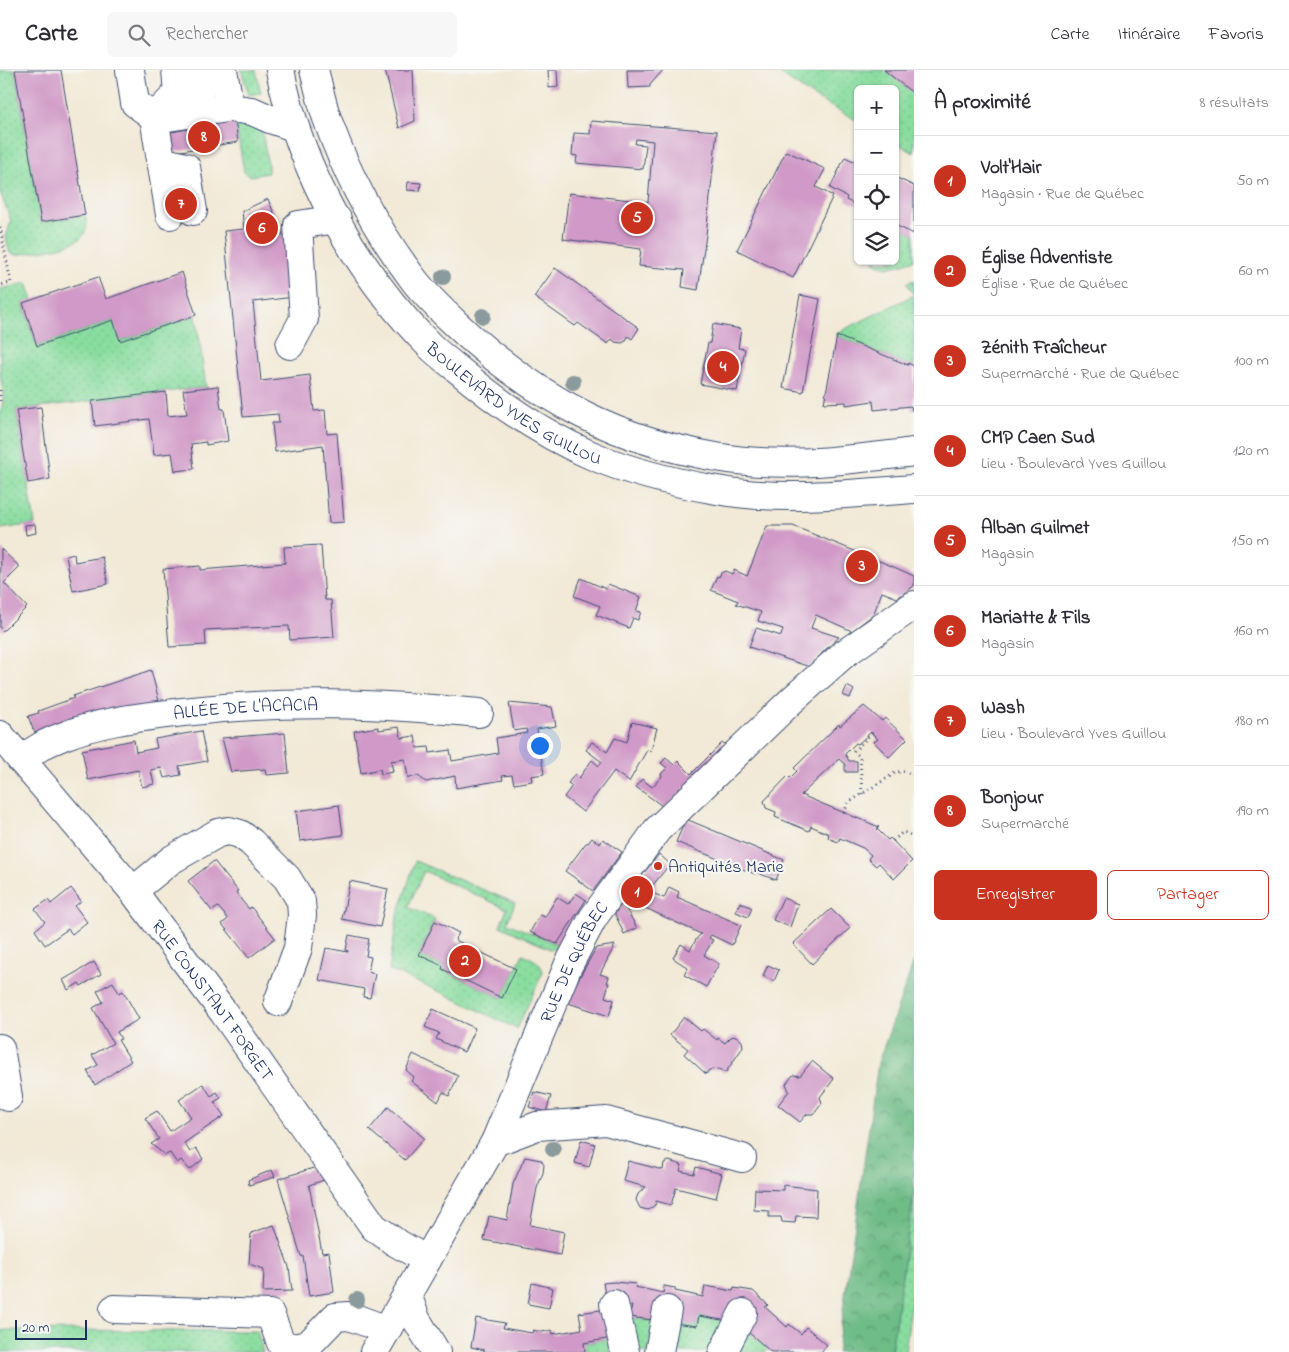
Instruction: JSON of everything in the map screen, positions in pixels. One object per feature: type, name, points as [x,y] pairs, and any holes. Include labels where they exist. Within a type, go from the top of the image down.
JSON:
[{"type":"street","points":[[130,70],[135,103],[154,117],[168,117],[230,108],[252,111],[294,127]]},
{"type":"street","points":[[154,117],[178,93],[176,70]]},
{"type":"street","points":[[196,70],[202,112]]},
{"type":"street","points":[[223,70],[230,108]]},
{"type":"street","name":"BOULEVARD YVES GUILLOU","points":[[280,70],[294,127],[322,193],[352,249],[393,305],[430,346],[474,384],[520,416],[568,444],[617,466],[713,490],[760,495],[843,494],[914,490]]},
{"type":"street","name":"BOULEVARD YVES GUILLOU","points":[[314,70],[328,122],[348,172],[373,220],[415,282],[451,319],[492,356],[530,385],[576,412],[624,433],[674,448],[717,458],[795,464],[829,463],[914,452]]},
{"type":"street","points":[[154,117],[161,160],[186,167],[181,213]]},
{"type":"street","points":[[290,345],[304,319],[298,225],[337,219]]},
{"type":"street","name":"RUE DE QUÉBEC","points":[[380,1341],[495,1142],[568,966],[594,918],[657,830],[791,701],[837,660],[914,605]]},
{"type":"street","name":"ALLÉE DE L'ACACIA","points":[[21,760],[41,746],[85,728],[138,717],[235,706],[308,703],[350,704],[417,707],[479,713]]},
{"type":"street","name":"RUE CONSTANT FORGET","points":[[0,735],[133,891],[224,1012],[374,1227],[395,1242],[427,1260]]},
{"type":"street","points":[[133,891],[170,860],[218,833],[229,831],[240,834],[251,842],[287,878],[302,901],[298,948],[278,1002]]},
{"type":"street","points":[[0,1048],[8,1097]]},
{"type":"street","points":[[495,1142],[538,1126],[606,1121],[742,1158]]},
{"type":"street","points":[[407,1294],[416,1319],[436,1352]]},
{"type":"street","points":[[614,1304],[625,1352]]},
{"type":"street","points":[[114,1309],[270,1314],[282,1343],[293,1348],[308,1345],[335,1317],[349,1316],[380,1341]]},
{"type":"street","points":[[659,1352],[667,1310]]},
{"type":"street","points":[[723,1352],[743,1314]]},
{"type":"path","points":[[0,227],[11,283],[0,285]]},
{"type":"path","points":[[0,259],[6,258]]},
{"type":"path","points":[[0,390],[0,402]]},
{"type":"path","points":[[862,794],[860,757],[854,751],[872,734]]},
{"type":"path","points":[[844,813],[848,803],[898,771],[914,775]]},
{"type":"path","points":[[892,841],[903,832],[914,836]]},
{"type":"green space","points":[[0,70],[15,70],[41,222],[85,215],[86,226],[84,234],[77,241],[70,244],[16,255],[10,253],[6,237],[11,221],[0,192]]},
{"type":"green space","points":[[241,70],[256,70],[261,93],[249,95]]},
{"type":"green space","points":[[774,70],[884,70],[914,94],[914,153],[899,144],[899,85],[854,85],[854,119],[814,97]]},
{"type":"green space","points":[[235,119],[261,125],[268,173],[251,176],[244,172]]},
{"type":"green space","points":[[899,227],[914,234],[914,260],[899,265]]},
{"type":"green space","points":[[880,265],[899,265],[888,267]]},
{"type":"green space","points":[[914,280],[914,295],[907,283]]},
{"type":"green space","points":[[27,283],[33,300],[23,304],[37,346],[113,320],[121,341],[196,315],[206,387],[16,410],[35,524],[0,529],[0,413],[3,396],[0,371],[0,289]]},
{"type":"green space","points":[[914,295],[914,366],[837,336],[837,333]]},
{"type":"green space","points":[[415,861],[515,903],[507,923],[557,944],[554,949],[550,949],[500,926],[507,909],[424,871],[408,907],[435,919],[419,955],[443,966],[442,969],[502,998],[523,954],[536,961],[542,968],[543,972],[517,1029],[447,995],[389,970],[397,918]]},
{"type":"green space","points":[[914,961],[914,1192],[891,1352],[837,1352],[878,1063]]},
{"type":"green space","points":[[914,1192],[914,1284],[905,1352],[891,1352]]},
{"type":"green space","points":[[699,1316],[728,1321],[710,1352],[666,1352],[669,1321],[697,1326]]},
{"type":"green space","points":[[630,1317],[658,1322],[653,1352],[634,1352]]},
{"type":"green space","points":[[746,1330],[768,1349],[765,1352],[736,1352]]},
{"type":"green space","points":[[0,1331],[257,1331],[263,1352],[0,1352]]},
{"type":"green space","points":[[612,1338],[614,1352],[585,1352],[584,1343]]},
{"type":"building","points":[[15,70],[61,70],[85,215],[41,222]]},
{"type":"building","points":[[385,70],[413,70],[415,121],[399,128]]},
{"type":"building","points":[[548,70],[557,70],[558,87],[549,88]]},
{"type":"building","points":[[627,70],[663,70],[650,87],[628,88]]},
{"type":"building","points":[[884,70],[914,70],[914,94]]},
{"type":"building","points":[[235,119],[238,142],[174,152],[171,132]]},
{"type":"building","points":[[591,121],[717,131],[698,290],[682,287],[684,270],[639,266],[641,249],[563,239],[569,193],[648,202],[653,141],[636,139],[635,144],[646,145],[643,169],[576,163],[577,156],[572,155],[574,133],[590,134]]},
{"type":"building","points":[[786,151],[825,169],[816,187],[833,196],[793,278],[737,250]]},
{"type":"building","points":[[845,157],[854,161],[854,204],[846,200],[847,197],[830,188]]},
{"type":"building","points":[[899,179],[914,186],[914,234],[899,227]]},
{"type":"building","points":[[408,182],[421,183],[420,191],[407,190]]},
{"type":"building","points":[[268,199],[284,237],[287,237],[294,297],[253,302],[261,381],[310,375],[314,411],[325,410],[327,434],[337,433],[344,522],[329,523],[323,445],[275,452],[272,423],[279,423],[278,414],[243,417],[224,231],[244,229],[242,211]]},
{"type":"building","points":[[555,268],[639,328],[632,339],[628,336],[626,341],[622,343],[615,342],[612,339],[608,344],[578,323],[575,326],[534,297]]},
{"type":"building","points":[[182,272],[196,315],[120,341],[113,320],[37,346],[23,303],[98,277],[106,299]]},
{"type":"building","points":[[800,295],[820,299],[803,392],[783,388]]},
{"type":"building","points":[[713,324],[741,329],[738,348],[745,349],[737,391],[700,384]]},
{"type":"building","points":[[837,336],[914,366],[914,411],[912,411],[911,406],[874,410],[873,401],[846,405],[846,402],[824,403]]},
{"type":"building","points":[[218,386],[221,409],[224,409],[228,441],[206,445],[206,442],[191,444],[194,469],[175,471],[172,453],[154,455],[149,419],[95,426],[92,401],[166,392],[168,416],[187,414],[183,390]]},
{"type":"building","points":[[41,407],[50,479],[28,483],[16,410]]},
{"type":"building","points":[[35,524],[36,533],[26,535],[25,525]]},
{"type":"building","points":[[767,526],[793,526],[894,567],[914,576],[914,586],[897,598],[882,592],[873,615],[852,631],[816,615],[811,628],[839,637],[810,667],[749,647],[756,628],[781,636],[783,629],[758,621],[761,612],[736,604],[738,601],[711,590],[717,576],[719,577],[725,571],[732,574],[734,570],[747,576]]},
{"type":"building","points":[[321,545],[325,600],[331,600],[334,637],[290,640],[289,626],[205,630],[206,645],[169,647],[163,569],[200,566],[200,570],[285,563],[284,547]]},
{"type":"building","points":[[1,549],[20,567],[4,583],[27,607],[3,631],[0,628]]},
{"type":"building","points":[[74,554],[75,562],[102,557],[108,584],[73,591],[66,556]]},
{"type":"building","points":[[581,578],[606,589],[608,584],[641,597],[636,611],[641,612],[638,620],[633,618],[629,628],[596,615],[600,606],[574,596]]},
{"type":"building","points":[[151,670],[160,705],[38,737],[33,729],[28,716],[39,713],[38,711],[74,698],[73,696]]},
{"type":"building","points":[[847,686],[854,690],[850,698],[843,695]]},
{"type":"building","points":[[509,703],[552,707],[556,726],[537,729],[544,774],[531,776],[532,781],[514,784],[512,775],[502,776],[503,780],[456,788],[455,776],[426,782],[418,776],[408,778],[405,759],[391,761],[393,772],[381,774],[380,769],[361,773],[354,731],[378,727],[379,730],[399,727],[401,738],[415,736],[417,748],[429,747],[430,753],[450,750],[452,761],[498,753],[496,738],[527,733],[526,729],[514,731]]},
{"type":"building","points":[[864,706],[882,721],[885,718],[907,739],[889,757],[874,742],[878,739],[871,732],[845,754],[849,761],[857,761],[857,772],[845,772],[845,764],[839,759],[801,795],[879,827],[877,829],[888,840],[890,838],[912,861],[894,879],[879,863],[876,866],[868,859],[871,855],[863,848],[840,838],[838,842],[828,838],[829,834],[811,826],[809,831],[775,817],[776,812],[766,808],[764,801],[788,776],[790,778],[797,771],[794,768],[839,724],[840,726]]},
{"type":"building","points":[[632,722],[657,728],[651,751],[647,750],[629,782],[614,771],[583,812],[564,797],[572,786],[568,783],[575,774],[579,778],[592,760],[599,766],[602,762],[586,750],[592,742],[607,752],[615,738],[627,742]]},
{"type":"building","points":[[201,731],[207,761],[179,766],[181,775],[164,778],[161,768],[151,770],[154,784],[142,787],[138,770],[88,780],[82,750],[134,740],[136,752],[157,748],[155,739]]},
{"type":"building","points":[[285,733],[289,773],[266,775],[265,769],[231,772],[222,738]]},
{"type":"building","points":[[722,743],[729,745],[665,808],[636,787],[642,779],[652,787],[667,768],[661,763],[666,758],[674,765],[678,761],[691,774]]},
{"type":"building","points":[[339,805],[343,835],[300,841],[296,811]]},
{"type":"building","points":[[686,819],[784,860],[776,880],[755,872],[755,874],[676,842]]},
{"type":"building","points":[[592,838],[600,844],[603,839],[622,852],[593,891],[565,871]]},
{"type":"building","points":[[659,854],[670,864],[648,891],[664,898],[669,887],[679,892],[677,897],[741,925],[732,945],[711,935],[709,938],[713,940],[704,955],[719,964],[706,987],[684,975],[688,968],[673,958],[681,944],[690,950],[701,934],[624,898]]},
{"type":"building","points":[[214,861],[238,891],[236,892],[242,901],[249,909],[251,907],[275,938],[249,958],[222,924],[228,919],[225,915],[218,907],[212,911],[188,881]]},
{"type":"building","points":[[350,881],[388,889],[380,927],[342,919]]},
{"type":"building","points":[[71,888],[81,901],[75,906],[87,922],[72,934],[68,929],[45,945],[35,930],[45,922],[35,909],[48,900],[51,904]]},
{"type":"building","points":[[576,893],[586,900],[557,944],[530,932],[540,915],[545,917],[557,897],[568,904]]},
{"type":"building","points":[[783,898],[798,904],[790,927],[773,920]]},
{"type":"building","points":[[622,902],[637,928],[624,934],[615,914]]},
{"type":"building","points":[[740,902],[752,908],[748,917],[736,912]]},
{"type":"building","points":[[831,909],[850,928],[812,964],[793,944]]},
{"type":"building","points":[[435,921],[459,933],[455,940],[516,969],[502,998],[442,969],[443,966],[419,955]]},
{"type":"building","points":[[349,935],[369,939],[366,956],[371,957],[368,972],[375,974],[370,998],[363,997],[364,989],[319,980],[326,948],[348,952],[346,950]]},
{"type":"building","points":[[615,945],[600,974],[609,977],[605,997],[614,1000],[609,1016],[568,1003],[574,987],[596,948]]},
{"type":"building","points":[[94,962],[101,974],[81,986],[79,983],[68,990],[63,980]]},
{"type":"building","points":[[768,965],[779,970],[774,981],[763,976]]},
{"type":"building","points":[[113,982],[119,993],[123,991],[139,1019],[117,1032],[121,1039],[118,1040],[131,1061],[95,1085],[87,1071],[98,1065],[92,1055],[113,1043],[93,1008],[103,1002],[97,991]]},
{"type":"building","points":[[433,1009],[475,1028],[464,1052],[436,1039],[439,1033],[425,1027]]},
{"type":"building","points":[[684,1017],[701,1031],[703,1029],[717,1040],[718,1038],[725,1043],[731,1037],[736,1036],[742,1041],[743,1047],[726,1072],[719,1069],[709,1070],[706,1074],[684,1054],[688,1049],[670,1035]]},
{"type":"building","points":[[413,1054],[458,1076],[449,1096],[443,1092],[438,1102],[411,1081],[414,1077],[406,1070]]},
{"type":"building","points":[[812,1061],[834,1079],[820,1097],[822,1103],[814,1114],[807,1114],[800,1122],[778,1105],[789,1091],[786,1084],[793,1075],[800,1076]]},
{"type":"building","points":[[203,1084],[211,1096],[217,1092],[221,1098],[214,1102],[224,1116],[184,1143],[190,1152],[196,1148],[203,1159],[190,1170],[181,1160],[177,1163],[170,1153],[165,1155],[151,1144],[159,1139],[145,1118],[157,1111],[170,1131],[191,1117],[179,1100]]},
{"type":"building","points":[[534,1092],[551,1096],[546,1112],[529,1107]]},
{"type":"building","points":[[388,1107],[424,1138],[405,1160],[369,1130]]},
{"type":"building","points":[[581,1140],[595,1144],[589,1167],[575,1163]]},
{"type":"building","points":[[525,1157],[541,1160],[544,1165],[537,1188],[530,1225],[564,1232],[560,1255],[484,1240],[489,1216],[507,1220],[513,1184]]},
{"type":"building","points":[[628,1161],[663,1170],[664,1163],[669,1161],[682,1165],[680,1171],[694,1174],[696,1167],[722,1174],[716,1198],[676,1188],[671,1205],[656,1201],[655,1205],[648,1210],[640,1208],[636,1200],[638,1194],[646,1187],[623,1181]]},
{"type":"building","points":[[323,1165],[327,1179],[309,1185],[322,1253],[329,1252],[334,1292],[309,1296],[303,1256],[301,1256],[278,1179]]},
{"type":"building","points":[[272,1170],[275,1177],[249,1185],[248,1180]]},
{"type":"building","points":[[783,1185],[817,1189],[816,1217],[796,1216],[795,1223],[782,1222],[781,1217],[769,1217],[769,1211],[754,1210],[755,1189],[783,1190]]},
{"type":"building","points":[[274,1225],[289,1267],[292,1291],[263,1292],[264,1269],[249,1264],[251,1233]]},
{"type":"building","points":[[532,1283],[553,1288],[549,1308],[528,1304]]},
{"type":"building","points":[[603,1283],[636,1284],[635,1287],[663,1293],[664,1286],[675,1288],[675,1291],[703,1297],[705,1286],[733,1291],[734,1288],[753,1291],[768,1305],[765,1307],[787,1327],[789,1324],[801,1334],[806,1327],[827,1345],[821,1352],[771,1352],[746,1330],[728,1321],[699,1316],[697,1326],[629,1317],[632,1306],[607,1305]]},
{"type":"building","points":[[607,1309],[612,1338],[584,1343],[585,1352],[484,1352],[484,1350],[471,1347],[476,1318],[505,1323],[503,1328],[532,1333],[533,1330],[542,1332],[552,1330],[553,1334],[582,1329],[579,1313]]},
{"type":"place","name":"Bonjour","points":[[204,137]]},
{"type":"place","name":"Wash","points":[[181,204]]},
{"type":"place","name":"Alban Guilmet","points":[[637,218]]},
{"type":"place","name":"Mariatte & Fils","points":[[262,228]]},
{"type":"place","name":"CMP Caen Sud","points":[[723,367]]},
{"type":"place","name":"Zénith Fraîcheur","points":[[862,566]]},
{"type":"place","name":"Antiquités Marie","points":[[658,866]]},
{"type":"place","name":"Volt'Hair","points":[[637,892]]},
{"type":"place","name":"Église Adventiste","points":[[465,961]]}]
